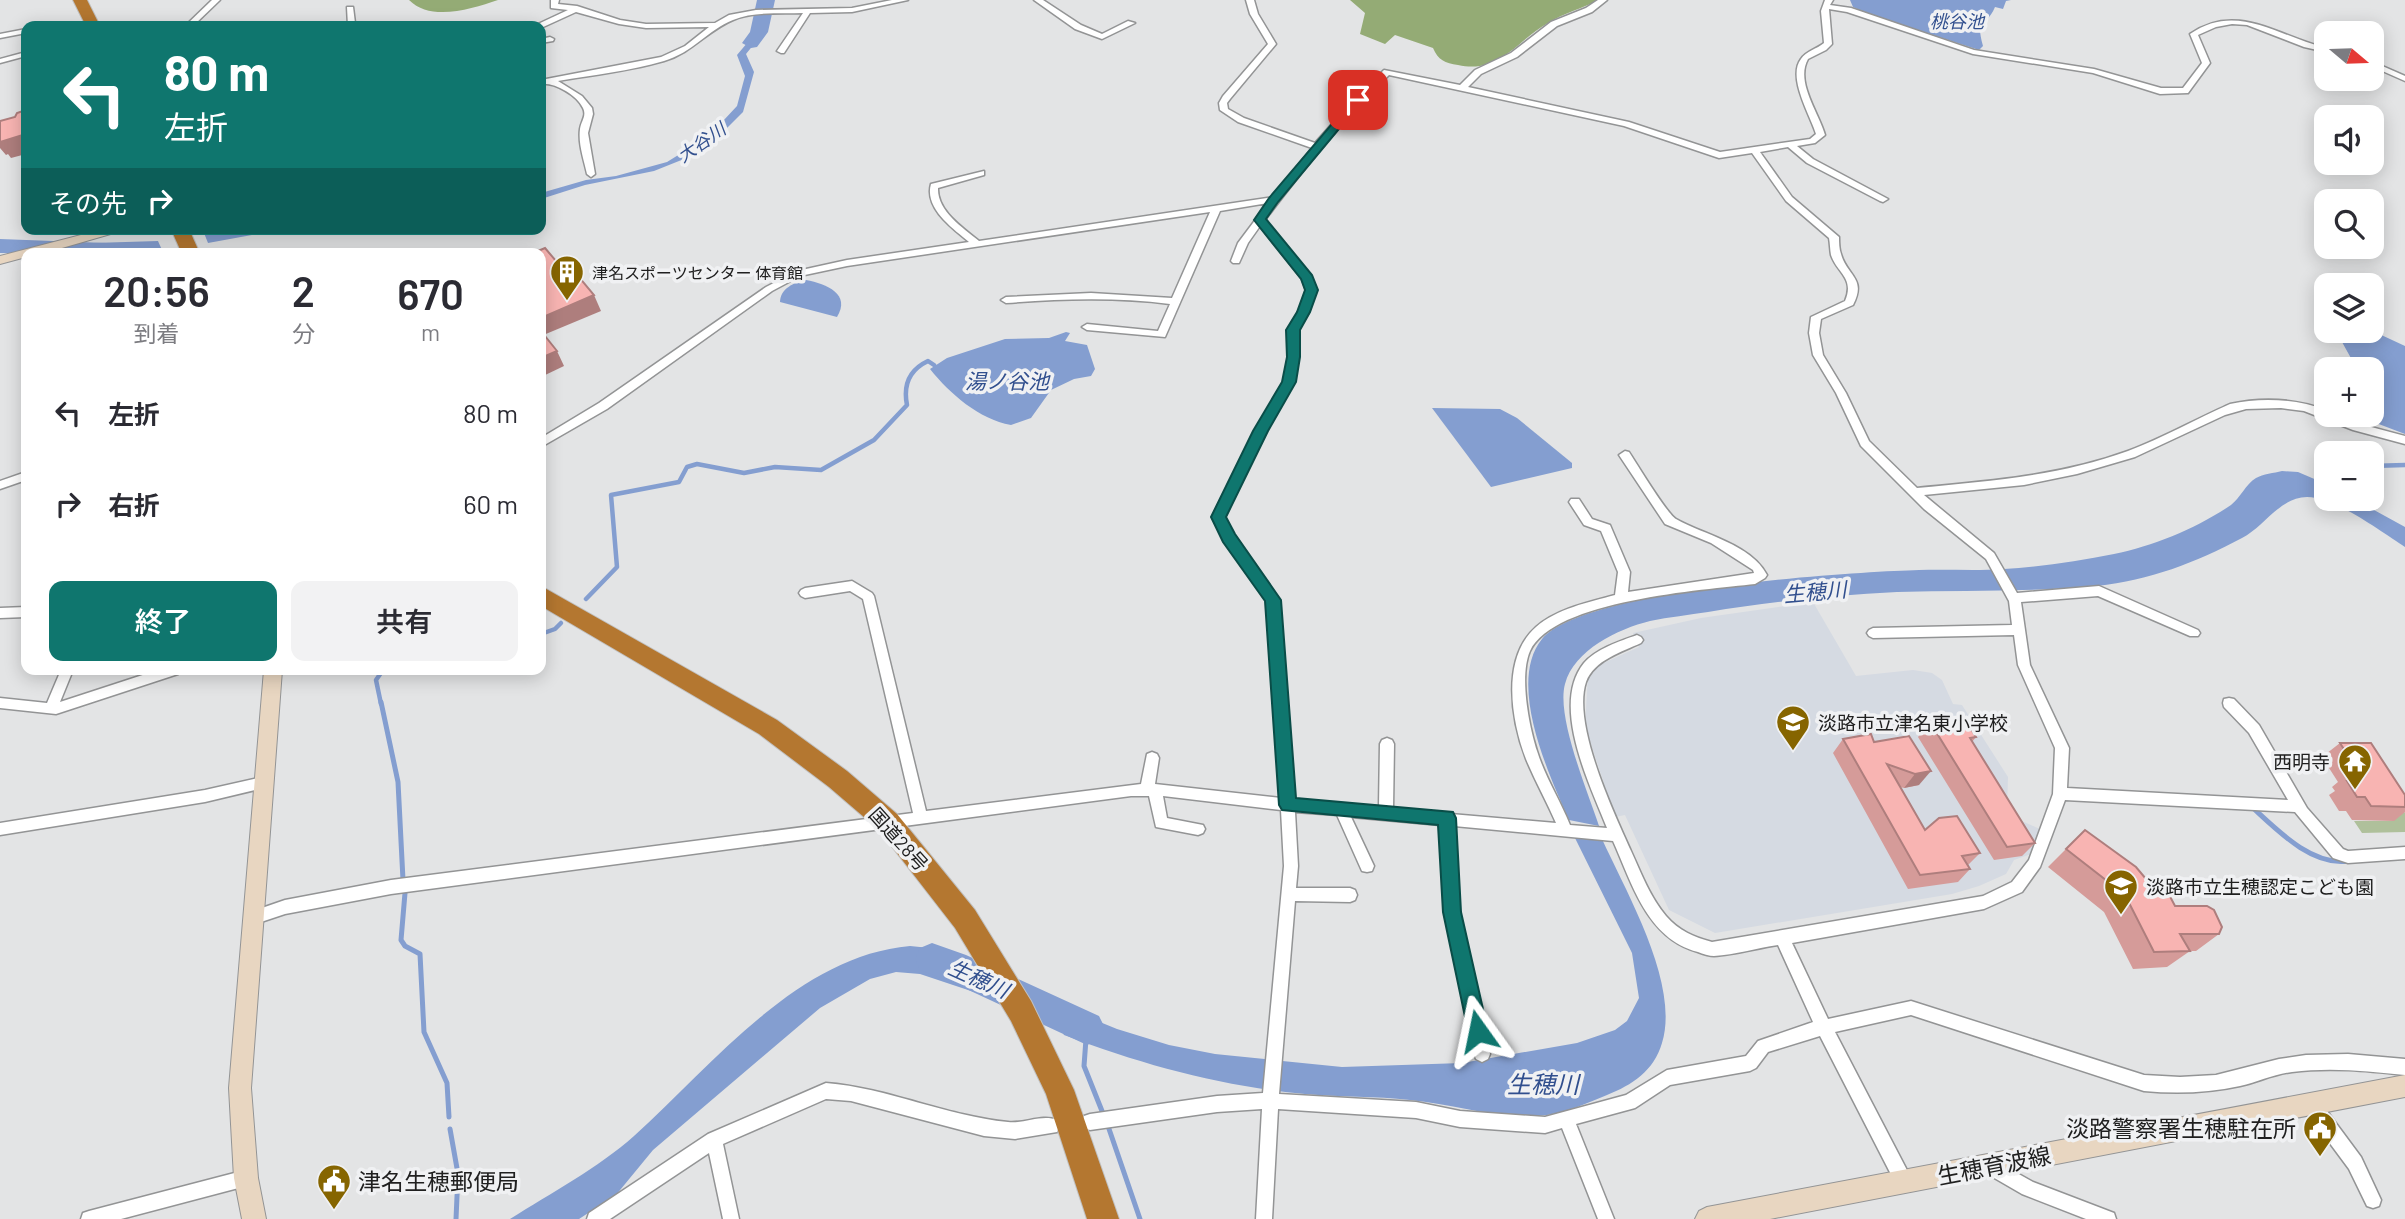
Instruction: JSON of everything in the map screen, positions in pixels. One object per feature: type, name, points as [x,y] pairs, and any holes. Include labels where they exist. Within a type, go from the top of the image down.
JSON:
[{"type":"highway","points":[[80,0],[90,21]]},
{"type":"highway","name":"国道28号","points":[[546,598],[768,727],[838,779],[888,822],[965,919],[1047,1062],[1103,1219]]},
{"type":"street","points":[[194,21],[216,0]]},
{"type":"street","points":[[555,0],[554,6],[620,22],[646,26],[717,25]]},
{"type":"street","points":[[546,79],[663,59],[688,48],[732,17],[756,12],[852,10],[904,0]]},
{"type":"street","points":[[1038,0],[1078,27],[1102,37],[1131,23]]},
{"type":"street","points":[[1250,0],[1252,15],[1269,35],[1271,46],[1226,98],[1223,103],[1224,110],[1241,120],[1317,147]]},
{"type":"street","points":[[1463,87],[1478,72],[1514,55],[1554,24],[1589,10],[1603,0]]},
{"type":"street","points":[[1236,261],[1243,243],[1273,200],[1317,147],[1384,74],[1393,72],[1626,124],[1708,153],[1732,154],[1812,141],[1821,135],[1800,71],[1804,59],[1828,44],[1830,35],[1827,3],[1973,52],[2094,71],[2169,93],[2185,91],[2206,63],[2194,34],[2232,21],[2258,24],[2301,46],[2314,48]]},
{"type":"street","points":[[350,9],[351,21]]},
{"type":"street","points":[[546,24],[575,9]]},
{"type":"street","points":[[781,51],[808,11]]},
{"type":"street","points":[[0,36],[21,32]]},
{"type":"street","points":[[546,40],[551,39]]},
{"type":"street","points":[[0,61],[21,55]]},
{"type":"street","points":[[2384,69],[2405,79]]},
{"type":"street","points":[[546,81],[570,91],[586,105],[589,113],[583,133],[589,149],[592,174]]},
{"type":"street","points":[[1788,144],[1810,161],[1883,199]]},
{"type":"street","points":[[1636,640],[1588,667],[1580,681],[1576,702],[1585,745],[1611,834],[1659,921],[1683,942],[1712,949],[1984,902],[2017,887],[2035,863],[2060,794],[2062,748],[2024,665],[2012,595],[1998,569],[1981,548],[1928,506],[1865,443],[1841,393],[1818,355],[1814,320],[1824,312],[1845,306],[1853,294],[1849,273],[1836,256],[1835,240],[1789,200],[1754,150]]},
{"type":"street","points":[[977,244],[937,205],[933,192],[934,186],[981,173]]},
{"type":"street","points":[[546,440],[603,406],[769,289],[797,274],[847,263],[1273,200]]},
{"type":"street","points":[[1087,327],[1161,335],[1216,210]]},
{"type":"street","points":[[1260,220],[1307,278],[1311,290],[1304,312],[1293,330],[1289,382],[1261,431],[1219,517],[1229,538],[1273,600],[1292,866],[1273,1059],[1264,1219]]},
{"type":"street","points":[[47,248],[98,235]]},
{"type":"street","points":[[1006,300],[1086,294],[1121,295],[1176,302]]},
{"type":"street","points":[[1914,492],[2020,483],[2060,476],[2129,455],[2234,407],[2287,404],[2314,411]]},
{"type":"street","points":[[2357,427],[2405,440]]},
{"type":"street","points":[[1567,829],[1530,750],[1522,711],[1521,661],[1526,647],[1544,626],[1565,615],[1621,599],[1755,579],[1761,575],[1758,567],[1715,540],[1669,521],[1625,455]]},
{"type":"street","points":[[0,485],[21,478]]},
{"type":"street","points":[[1575,502],[1588,522],[1606,528],[1624,572],[1621,599]]},
{"type":"street","points":[[804,593],[852,586],[868,596],[921,818]]},
{"type":"street","points":[[2012,595],[2099,591],[2194,633]]},
{"type":"street","points":[[0,612],[21,612]]},
{"type":"street","points":[[1872,633],[2019,630]]},
{"type":"street","points":[[51,709],[65,675]]},
{"type":"street","points":[[0,703],[51,709],[102,696],[160,675]]},
{"type":"street","points":[[254,1219],[246,1178],[240,1088],[273,675]]},
{"type":"street","points":[[2229,703],[2254,729],[2298,806],[2321,837],[2342,856],[2405,853]]},
{"type":"street","points":[[1386,813],[1387,744]]},
{"type":"street","points":[[1152,758],[1151,790],[1161,823],[1198,829]]},
{"type":"street","points":[[0,829],[205,796],[263,783]]},
{"type":"street","points":[[255,917],[285,907],[391,887],[1120,791],[1151,790],[1611,834]]},
{"type":"street","points":[[2060,794],[2298,806]]},
{"type":"street","points":[[1341,809],[1367,866]]},
{"type":"street","points":[[1447,818],[1452,912],[1482,1054]]},
{"type":"street","points":[[1289,894],[1350,895]]},
{"type":"street","points":[[1782,937],[1823,1026],[1905,1182]]},
{"type":"street","points":[[1090,1122],[1271,1096],[1416,1110],[1460,1119],[1536,1125],[1567,1121],[1629,1102],[1667,1079],[1750,1063],[1763,1046],[1823,1026],[1911,1008],[2096,1070],[2156,1084],[2195,1085],[2221,1082],[2292,1063],[2371,1063],[2405,1067]]},
{"type":"street","name":"生穂育波線","points":[[1707,1219],[2405,1086]]},
{"type":"street","points":[[595,1219],[714,1140],[818,1093],[837,1090],[984,1128],[1015,1131],[1051,1126]]},
{"type":"street","points":[[2312,1105],[2355,1163],[2373,1200]]},
{"type":"street","points":[[1567,1121],[1606,1219]]},
{"type":"street","points":[[714,1140],[731,1219]]},
{"type":"street","points":[[1990,1166],[2028,1188],[2108,1219]]},
{"type":"street","points":[[89,1219],[246,1178]]},
{"type":"shaded area","name":"淡路市立津名東小学校","points":[[1813,602],[1856,676],[1913,670],[1932,673],[1942,680],[1953,704],[1962,705],[2008,777],[2007,809],[2011,816],[2042,830],[2034,853],[2014,860],[2006,874],[1979,886],[1952,894],[1715,933],[1669,910],[1625,815],[1615,817],[1585,726],[1588,675],[1599,665],[1639,647],[1633,633],[1701,618]]},
{"type":"green space","points":[[409,0],[498,0],[464,10],[440,12],[428,11]]},
{"type":"green space","points":[[1350,0],[1599,0],[1560,16],[1496,60],[1473,67],[1446,62],[1433,48],[1395,35],[1385,44],[1360,34],[1365,13]]},
{"type":"green space","points":[[2380,798],[2395,798],[2405,813],[2405,832],[2362,833],[2354,821],[2394,821]]},
{"type":"water","name":"桃谷池","points":[[1850,0],[2011,0],[2006,1],[2003,9],[1995,7],[1982,23],[1980,30],[1983,46],[1979,50],[1865,13],[1853,7]]},
{"type":"water","name":"大谷川","points":[[769,13],[763,33],[746,54],[754,72],[743,112],[721,134],[689,157],[654,171],[585,185],[546,197],[546,192],[667,162],[709,136],[737,106],[745,76],[737,55],[753,36],[760,14]]},
{"type":"water","points":[[205,235],[251,235],[208,243]]},
{"type":"water","points":[[158,241],[161,248],[78,248],[93,243]]},
{"type":"water","points":[[806,280],[835,291],[841,302],[837,317],[780,302],[782,293],[788,287]]},
{"type":"water","name":"湯ノ谷池","points":[[1070,333],[1065,341],[1087,345],[1095,369],[1091,376],[1074,379],[1051,390],[1031,418],[1011,425],[988,417],[966,404],[930,369],[947,358],[1005,339],[1049,338]]},
{"type":"water","points":[[2384,336],[2405,346],[2405,434],[2384,426],[2384,357],[2350,357],[2343,343],[2384,343]]},
{"type":"water","points":[[1432,408],[1500,409],[1517,418],[1572,463],[1572,468],[1491,487]]},
{"type":"water","points":[[2282,471],[2298,472],[2314,479],[2314,498],[2297,498],[2289,502],[2250,533],[2189,563],[2135,579],[2072,588],[1897,592],[1802,599],[1657,620],[1611,635],[1587,651],[1570,672],[1565,684],[1563,698],[1569,734],[1599,826],[1569,820],[1535,730],[1528,680],[1532,658],[1542,639],[1567,622],[1609,607],[1720,586],[1884,571],[2018,568],[2114,554],[2190,529],[2231,505],[2249,484],[2265,475]]},
{"type":"water","points":[[2347,511],[2376,511],[2405,527],[2405,547]]},
{"type":"water","name":"生穂川","points":[[1574,836],[1602,839],[1637,912],[1658,967],[1666,1020],[1662,1043],[1654,1062],[1641,1076],[1616,1091],[1570,1109],[1547,1115],[1513,1116],[1427,1102],[1305,1094],[1212,1080],[1123,1056],[1064,1035],[1046,1000],[1117,1029],[1169,1045],[1215,1054],[1342,1067],[1462,1063],[1577,1043],[1615,1030],[1627,1021],[1639,998],[1632,953]]},
{"type":"water","name":"生穂川","points":[[910,946],[940,949],[960,956],[980,994],[920,974],[896,972],[870,979],[820,1008],[653,1150],[616,1195],[579,1219],[510,1219],[620,1148],[726,1047],[794,992],[830,970],[869,954]]},
{"type":"building","points":[[21,112],[21,136],[0,142],[0,121],[15,117]]},
{"type":"building","points":[[546,249],[561,267],[569,265],[594,295],[546,316]]},
{"type":"building","points":[[546,337],[557,351],[546,356]]},
{"type":"building","points":[[1964,718],[1976,737],[1970,738],[2035,843],[2007,847],[1930,722]]},
{"type":"building","points":[[1871,734],[1874,742],[1909,736],[1931,771],[1915,774],[1887,764],[1925,830],[1939,818],[1957,816],[1980,853],[1962,856],[1970,869],[1920,875],[1843,739]]},
{"type":"building","points":[[2340,743],[2371,743],[2405,795],[2405,807],[2371,806],[2365,797],[2357,797],[2347,781],[2355,781],[2350,773],[2359,773]]},
{"type":"building","points":[[2085,830],[2136,867],[2151,885],[2164,885],[2175,906],[2207,906],[2214,910],[2222,927],[2219,934],[2180,934],[2190,951],[2154,952],[2125,895],[2066,849]]},
{"type":"waterway","name":"大谷川","points":[[751,43],[759,32],[766,0]]},
{"type":"waterway","name":"大谷川","points":[[0,246],[53,248]]},
{"type":"waterway","points":[[586,599],[617,567],[611,495],[679,482],[687,467],[697,464],[744,473],[775,467],[821,470],[874,440],[907,405],[906,391],[912,374],[928,361],[934,365]]},
{"type":"waterway","points":[[2384,466],[2405,465]]},
{"type":"waterway","points":[[546,632],[561,623]]},
{"type":"waterway","points":[[380,675],[376,680],[381,704]]},
{"type":"waterway","points":[[381,702],[398,782],[403,880]]},
{"type":"waterway","points":[[2253,808],[2296,845],[2321,858],[2348,861]]},
{"type":"waterway","points":[[405,893],[401,940],[405,946],[420,954],[424,1032],[447,1083],[449,1117]]},
{"type":"waterway","name":"生穂川","points":[[932,959],[954,966],[1087,1028]]},
{"type":"waterway","points":[[1086,1039],[1084,1066],[1102,1111]]},
{"type":"waterway","points":[[1108,1126],[1140,1219]]},
{"type":"waterway","points":[[450,1129],[458,1174],[456,1219]]},
{"type":"place","name":"津名スポーツセンター 体育館","points":[[567,302]]},
{"type":"place","name":"淡路市立津名東小学校","points":[[1793,752]]},
{"type":"place","name":"西明寺","points":[[2355,791]]},
{"type":"place","name":"淡路市立生穂認定こども園","points":[[2121,916]]},
{"type":"place","name":"淡路警察署生穂駐在所","points":[[2320,1158]]},
{"type":"place","name":"津名生穂郵便局","points":[[334,1211]]},
{"type":"route","points":[[1358,100],[1273,200],[1260,220],[1307,278],[1311,290],[1304,312],[1293,330],[1289,382],[1261,431],[1219,517],[1229,538],[1273,600],[1288,805],[1447,818],[1452,912],[1478,1031]]}]
